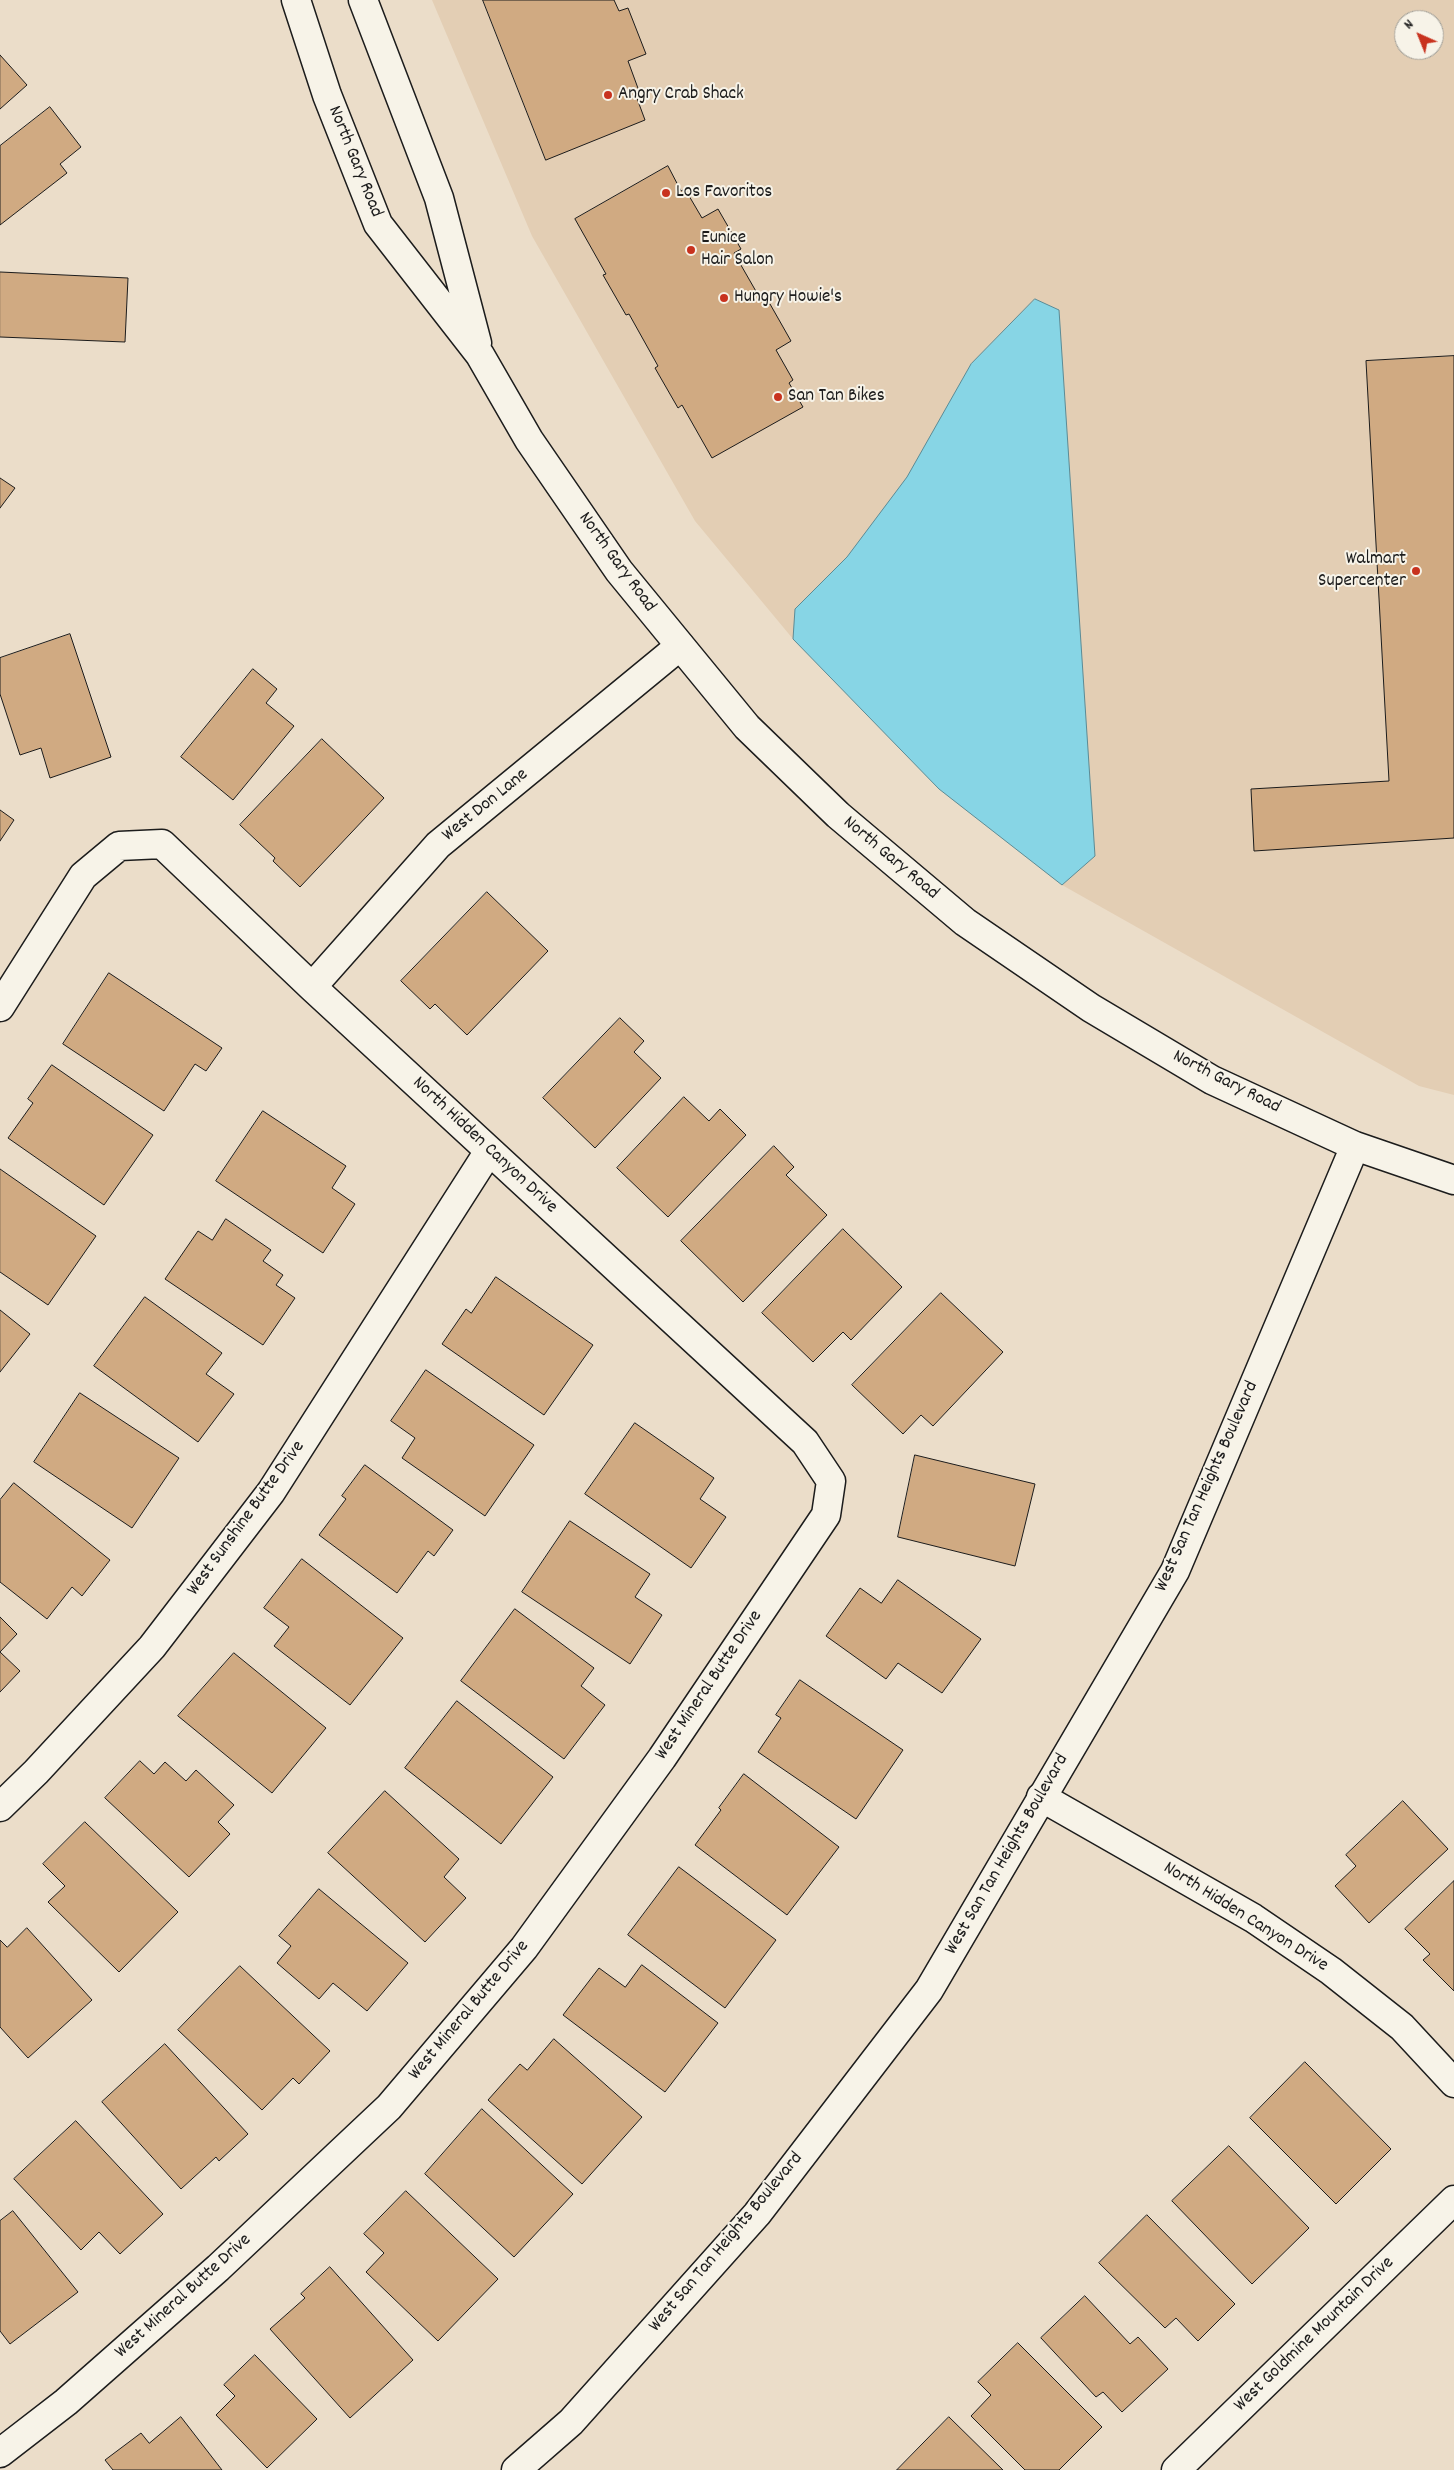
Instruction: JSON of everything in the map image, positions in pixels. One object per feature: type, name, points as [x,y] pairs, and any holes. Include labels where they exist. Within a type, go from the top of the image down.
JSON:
[{"type":"street","name":"North Gary Road","points":[[296,0],[327,95],[378,224],[480,355],[529,440],[613,563],[747,727],[838,814],[964,922],[1091,1008],[1212,1080],[1354,1146],[1454,1180]]},
{"type":"street","name":"North Gary Road","points":[[363,0],[439,198],[480,355]]},
{"type":"street","name":"West Don Lane","points":[[312,987],[438,845],[680,646]]},
{"type":"street","name":"North Hidden Canyon Drive","points":[[0,1007],[83,876],[119,846],[162,844],[312,987],[805,1442],[831,1481]]},
{"type":"street","name":"West San Tan Heights Boulevard","points":[[516,2470],[571,2422],[757,2214],[929,1990],[1174,1571],[1354,1146]]},
{"type":"street","name":"West Sunshine Butte Drive","points":[[0,1807],[36,1772],[152,1647],[271,1492],[489,1151]]},
{"type":"street","name":"West Mineral Butte Drive","points":[[0,2453],[66,2402],[218,2268],[396,2100],[524,1948],[662,1758],[826,1515],[831,1481]]},
{"type":"street","name":"North Hidden Canyon Drive","points":[[1041,1797],[1253,1918],[1331,1971],[1402,2027],[1454,2083]]},
{"type":"street","name":"West Goldmine Mountain Drive","points":[[1176,2470],[1454,2200]]},
{"type":"shaded area","points":[[432,0],[1454,0],[1454,1095],[1419,1086],[1062,885],[939,789],[793,639],[695,521],[532,236]]},
{"type":"water","points":[[1035,299],[1059,310],[1095,856],[1062,885],[939,789],[793,639],[795,609],[847,557],[907,477],[971,364]]},
{"type":"building","points":[[483,0],[614,0],[619,11],[628,8],[646,54],[628,61],[639,91],[635,93],[645,120],[546,160]]},
{"type":"building","points":[[0,55],[27,85],[0,109]]},
{"type":"building","points":[[50,107],[81,147],[60,164],[67,173],[0,225],[0,146]]},
{"type":"building","points":[[668,166],[681,191],[685,189],[702,218],[718,209],[741,249],[734,253],[765,307],[770,304],[791,341],[776,350],[793,380],[789,383],[803,407],[712,458],[682,405],[678,408],[655,368],[658,366],[629,314],[626,315],[603,275],[606,274],[575,219]]},
{"type":"building","points":[[0,272],[128,278],[125,342],[0,337]]},
{"type":"building","name":"Walmart Supercenter","points":[[1454,356],[1454,838],[1254,851],[1251,789],[1389,781],[1366,361]]},
{"type":"building","points":[[0,478],[15,488],[0,508]]},
{"type":"building","points":[[70,634],[111,757],[50,778],[41,748],[20,755],[0,694],[0,658]]},
{"type":"building","points":[[253,669],[277,689],[266,703],[294,726],[233,800],[181,757]]},
{"type":"building","points":[[322,739],[384,798],[300,887],[273,861],[275,858],[240,825]]},
{"type":"building","points":[[0,810],[14,820],[0,841]]},
{"type":"building","points":[[487,892],[548,951],[467,1035],[435,1004],[430,1009],[401,981]]},
{"type":"building","points":[[109,973],[222,1048],[206,1071],[195,1064],[164,1111],[63,1044]]},
{"type":"building","points":[[620,1018],[644,1041],[634,1052],[661,1078],[595,1148],[543,1098]]},
{"type":"building","points":[[52,1065],[153,1135],[104,1205],[8,1138],[33,1103],[28,1099]]},
{"type":"building","points":[[684,1097],[709,1121],[720,1109],[746,1135],[668,1217],[617,1168]]},
{"type":"building","points":[[263,1111],[346,1166],[332,1188],[355,1204],[323,1253],[216,1181]]},
{"type":"building","points":[[774,1146],[794,1167],[786,1175],[827,1215],[743,1302],[681,1241]]},
{"type":"building","points":[[0,1169],[96,1236],[48,1305],[0,1272]]},
{"type":"building","points":[[226,1219],[271,1250],[263,1261],[283,1275],[276,1285],[295,1298],[263,1345],[165,1279],[198,1231],[212,1240]]},
{"type":"building","points":[[843,1229],[902,1287],[851,1340],[843,1332],[813,1362],[762,1313]]},
{"type":"building","points":[[496,1277],[593,1345],[544,1415],[442,1344],[466,1309],[471,1313]]},
{"type":"building","points":[[941,1293],[1003,1352],[933,1426],[921,1415],[903,1434],[852,1385]]},
{"type":"building","points":[[145,1297],[222,1353],[206,1374],[234,1394],[198,1442],[94,1366]]},
{"type":"building","points":[[0,1310],[30,1334],[0,1372]]},
{"type":"building","points":[[426,1370],[534,1445],[485,1516],[402,1458],[415,1438],[391,1421]]},
{"type":"building","points":[[80,1393],[179,1458],[132,1528],[34,1462]]},
{"type":"building","points":[[635,1423],[714,1478],[700,1499],[726,1517],[691,1568],[585,1494]]},
{"type":"building","points":[[915,1455],[1035,1484],[1015,1566],[898,1537]]},
{"type":"building","points":[[365,1465],[453,1530],[434,1556],[428,1551],[397,1593],[319,1535],[346,1499],[342,1496]]},
{"type":"building","points":[[14,1483],[110,1560],[82,1596],[72,1587],[47,1619],[0,1582],[0,1500]]},
{"type":"building","points":[[570,1521],[650,1574],[635,1597],[662,1615],[630,1664],[522,1592]]},
{"type":"building","points":[[302,1559],[403,1638],[350,1705],[274,1646],[289,1627],[264,1608]]},
{"type":"building","points":[[898,1580],[981,1639],[942,1693],[898,1663],[886,1679],[826,1636],[860,1588],[881,1603]]},
{"type":"building","points":[[515,1609],[594,1668],[581,1686],[605,1705],[564,1759],[461,1681]]},
{"type":"building","points":[[0,1617],[17,1634],[0,1652]]},
{"type":"building","points":[[0,1652],[20,1671],[0,1692]]},
{"type":"building","points":[[234,1653],[326,1728],[272,1793],[178,1716]]},
{"type":"building","points":[[800,1680],[903,1750],[856,1819],[758,1752],[781,1718],[776,1715]]},
{"type":"building","points":[[457,1701],[553,1777],[501,1844],[405,1768]]},
{"type":"building","points":[[140,1761],[154,1774],[165,1762],[186,1781],[196,1770],[234,1805],[218,1822],[230,1834],[189,1877],[105,1798]]},
{"type":"building","points":[[744,1774],[839,1847],[787,1915],[695,1845],[721,1810],[719,1808]]},
{"type":"building","points":[[385,1791],[459,1859],[444,1877],[466,1898],[425,1942],[328,1853]]},
{"type":"building","points":[[1403,1801],[1448,1849],[1369,1923],[1335,1886],[1356,1866],[1346,1855]]},
{"type":"building","points":[[85,1822],[178,1912],[119,1972],[48,1902],[65,1886],[43,1864]]},
{"type":"building","points":[[679,1867],[776,1940],[725,2008],[628,1935]]},
{"type":"building","points":[[1454,1881],[1454,1991],[1423,1960],[1430,1954],[1405,1929]]},
{"type":"building","points":[[319,1889],[408,1963],[367,2011],[333,1983],[319,1999],[277,1963],[291,1946],[279,1936]]},
{"type":"building","points":[[27,1928],[92,2000],[28,2058],[0,2027],[0,1940],[7,1947]]},
{"type":"building","points":[[642,1965],[718,2023],[665,2092],[563,2015],[599,1968],[625,1987]]},
{"type":"building","points":[[240,1966],[330,2051],[299,2084],[293,2078],[262,2110],[178,2030]]},
{"type":"building","points":[[554,2039],[642,2117],[582,2184],[488,2100],[520,2064],[527,2070]]},
{"type":"building","points":[[165,2044],[248,2134],[219,2161],[216,2157],[181,2189],[102,2102]]},
{"type":"building","points":[[1305,2062],[1391,2149],[1336,2204],[1250,2118]]},
{"type":"building","points":[[482,2109],[573,2194],[514,2257],[425,2174]]},
{"type":"building","points":[[76,2121],[163,2214],[120,2254],[99,2232],[81,2250],[14,2179]]},
{"type":"building","points":[[1229,2146],[1309,2228],[1252,2284],[1172,2201]]},
{"type":"building","points":[[406,2191],[498,2279],[438,2341],[366,2272],[384,2253],[364,2234]]},
{"type":"building","points":[[13,2211],[78,2292],[10,2344],[0,2331],[0,2221]]},
{"type":"building","points":[[1147,2215],[1235,2304],[1198,2341],[1176,2318],[1165,2328],[1099,2263]]},
{"type":"building","points":[[330,2267],[413,2360],[350,2418],[270,2329],[305,2298],[301,2294]]},
{"type":"building","points":[[1085,2296],[1130,2344],[1138,2337],[1168,2369],[1122,2412],[1103,2392],[1096,2397],[1041,2338]]},
{"type":"building","points":[[1018,2343],[1102,2427],[1059,2470],[1025,2470],[971,2416],[991,2395],[978,2382]]},
{"type":"building","points":[[255,2355],[317,2419],[267,2468],[216,2415],[235,2396],[224,2385]]},
{"type":"building","points":[[181,2417],[222,2470],[113,2470],[105,2460],[141,2433],[149,2443]]},
{"type":"building","points":[[949,2417],[1003,2470],[897,2470]]},
{"type":"place","name":"Angry Crab Shack","points":[[608,95]]},
{"type":"place","name":"Los Favoritos","points":[[666,193]]},
{"type":"place","name":"Eunice Hair Salon","points":[[691,250]]},
{"type":"place","name":"Hungry Howie's","points":[[724,298]]},
{"type":"place","name":"San Tan Bikes","points":[[778,397]]},
{"type":"place","name":"Walmart Supercenter","points":[[1416,571]]}]
